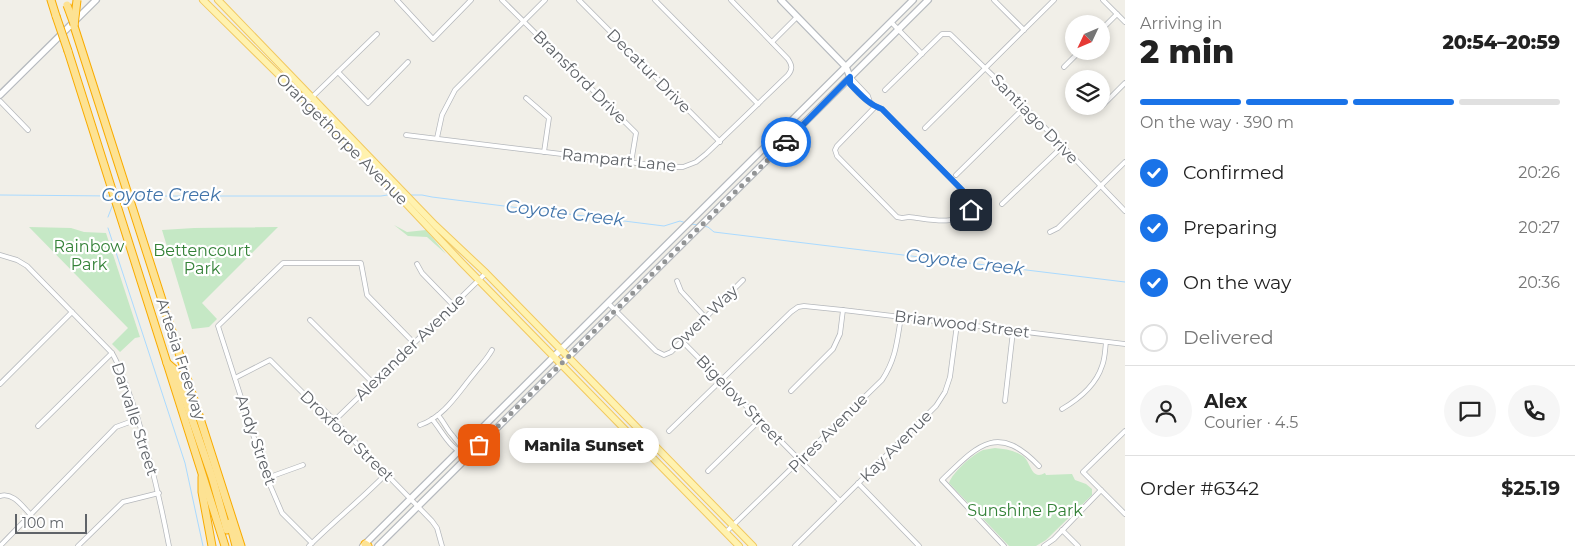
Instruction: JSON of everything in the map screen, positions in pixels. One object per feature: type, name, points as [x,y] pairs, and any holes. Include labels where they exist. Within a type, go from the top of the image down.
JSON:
[{"type":"highway","name":"Artesia Freeway","points":[[51,0],[225,546]]},
{"type":"highway","points":[[74,26],[77,0]]},
{"type":"highway","name":"Artesia Freeway","points":[[66,2],[241,546]]},
{"type":"highway","points":[[171,327],[170,335],[236,546]]},
{"type":"highway","points":[[167,363],[175,370],[212,477],[232,546]]},
{"type":"highway","points":[[201,469],[202,492],[212,546]]},
{"type":"main road","points":[[0,95],[96,0]]},
{"type":"main road","name":"Orangethorpe Avenue","points":[[203,0],[306,103],[378,170],[431,225],[479,280],[740,546]]},
{"type":"main road","name":"Orangethorpe Avenue","points":[[218,0],[361,147],[378,170]]},
{"type":"main road","points":[[781,0],[846,67],[850,77]]},
{"type":"main road","points":[[365,545],[914,0]]},
{"type":"main road","points":[[378,546],[928,0]]},
{"type":"main road","name":"Orangethorpe Avenue","points":[[431,225],[486,273],[753,546]]},
{"type":"street","points":[[397,0],[433,38],[471,0]]},
{"type":"street","name":"Bransford Drive","points":[[502,0],[636,133],[631,163]]},
{"type":"street","points":[[437,138],[442,115],[455,90],[545,0]]},
{"type":"street","name":"Decatur Drive","points":[[579,0],[720,142]]},
{"type":"street","points":[[655,0],[758,104]]},
{"type":"street","points":[[731,0],[772,42],[797,17]]},
{"type":"street","points":[[994,0],[1024,30]]},
{"type":"street","points":[[925,128],[1054,0]]},
{"type":"street","points":[[1103,0],[1125,22]]},
{"type":"street","points":[[1110,21],[1117,14]]},
{"type":"street","points":[[885,90],[922,54],[891,22]]},
{"type":"street","name":"Santiago Drive","points":[[922,54],[942,34],[948,33],[952,35],[1125,211]]},
{"type":"street","points":[[306,103],[377,34]]},
{"type":"street","name":"Rampart Lane","points":[[406,135],[631,163],[683,167],[696,162],[720,142],[788,75],[792,66],[772,42]]},
{"type":"street","points":[[1064,67],[1071,60]]},
{"type":"street","points":[[338,72],[368,103],[408,62]]},
{"type":"street","points":[[850,77],[850,84],[864,99],[875,107],[882,109],[970,198],[972,207],[969,212],[950,221],[896,217],[837,156],[834,150],[837,146],[875,107]]},
{"type":"street","points":[[1110,98],[1125,83]]},
{"type":"street","points":[[526,98],[549,118],[544,152]]},
{"type":"street","points":[[0,101],[28,130]]},
{"type":"street","points":[[956,175],[1025,108]]},
{"type":"street","points":[[1002,204],[1063,146]]},
{"type":"street","points":[[1050,232],[1058,228],[1125,162]]},
{"type":"street","name":"Darvalle Street","points":[[0,255],[17,260],[27,266],[112,353],[120,366],[138,419],[159,494],[169,546]]},
{"type":"street","name":"Andy Street","points":[[310,544],[282,513],[267,478],[218,326],[283,263],[361,263],[367,295],[414,343]]},
{"type":"street","points":[[417,264],[422,273],[453,305]]},
{"type":"street","name":"Alexander Avenue","points":[[334,421],[486,273]]},
{"type":"street","points":[[677,280],[681,291],[706,317]]},
{"type":"street","name":"Owen Way","points":[[616,310],[656,351],[664,355],[682,341],[743,280]]},
{"type":"street","points":[[608,303],[616,310]]},
{"type":"street","name":"Briarwood Street","points":[[721,381],[791,312],[798,307],[804,306],[1125,344]]},
{"type":"street","points":[[791,391],[833,348],[840,334],[843,310]]},
{"type":"street","points":[[0,384],[72,312]]},
{"type":"street","name":"Pires Avenue","points":[[726,532],[882,380],[890,367],[896,350],[901,317]]},
{"type":"street","points":[[310,320],[373,383]]},
{"type":"street","name":"Kay Avenue","points":[[795,546],[936,406],[945,392],[950,377],[957,324]]},
{"type":"street","points":[[1004,401],[1013,331]]},
{"type":"street","name":"Bigelow Street","points":[[682,341],[840,502]]},
{"type":"street","points":[[1062,409],[1074,402],[1096,379],[1103,365],[1106,342]]},
{"type":"street","points":[[420,425],[432,420],[456,397],[487,359],[492,350]]},
{"type":"street","points":[[38,426],[112,353]]},
{"type":"street","name":"Droxford Street","points":[[235,378],[270,360],[310,400],[324,410],[411,498],[437,528],[442,546]]},
{"type":"street","points":[[670,431],[721,381]]},
{"type":"street","points":[[438,415],[452,436],[464,446],[468,456]]},
{"type":"street","points":[[0,546],[116,427],[138,419]]},
{"type":"street","points":[[432,420],[446,440],[458,452],[468,456]]},
{"type":"street","points":[[708,471],[760,420]]},
{"type":"street","points":[[1125,433],[1083,472],[1125,514]]},
{"type":"street","points":[[1004,546],[942,480],[971,452],[985,444],[1003,443],[1020,449],[1039,466]]},
{"type":"street","points":[[267,478],[303,465]]},
{"type":"street","points":[[310,544],[387,474]]},
{"type":"street","points":[[858,484],[920,546]]},
{"type":"street","points":[[1044,546],[1102,490]]},
{"type":"street","points":[[0,496],[6,494],[11,496],[30,514]]},
{"type":"street","points":[[78,546],[123,502],[159,494]]},
{"type":"street","points":[[1062,530],[1078,546]]},
{"type":"green space","points":[[394,225],[407,232],[426,230],[446,254],[427,237],[408,236]]},
{"type":"green space","name":"Rainbow Park","points":[[29,227],[71,228],[84,232],[106,233],[140,337],[135,338],[120,352],[112,344],[128,328]]},
{"type":"green space","name":"Bettencourt Park","points":[[278,227],[202,303],[217,319],[209,327],[192,329],[162,230]]},
{"type":"green space","name":"Sunshine Park","points":[[995,448],[1013,451],[1023,456],[1037,475],[1045,473],[1046,475],[1072,474],[1075,480],[1086,484],[1092,489],[1092,495],[1046,540],[1036,546],[1009,546],[949,483],[958,469],[974,455],[983,450]]},
{"type":"waterway","name":"Coyote Creek","points":[[131,196],[381,196],[394,194]]},
{"type":"waterway","name":"Coyote Creek","points":[[0,195],[112,196]]},
{"type":"waterway","name":"Coyote Creek","points":[[411,195],[664,226],[680,221],[686,223]]},
{"type":"waterway","points":[[108,217],[113,204]]},
{"type":"waterway","name":"Coyote Creek","points":[[690,224],[699,225]]},
{"type":"waterway","name":"Coyote Creek","points":[[702,226],[708,227],[714,232],[1125,282]]},
{"type":"waterway","points":[[108,228],[185,463],[203,546]]},
{"type":"way so far","points":[[479,445],[786,142]]},
{"type":"place","name":"Manila Sunset","points":[[479,445]]},
{"type":"route","points":[[786,142],[850,77],[850,84],[864,99],[875,107],[882,109],[970,198],[972,202],[971,210]]}]
